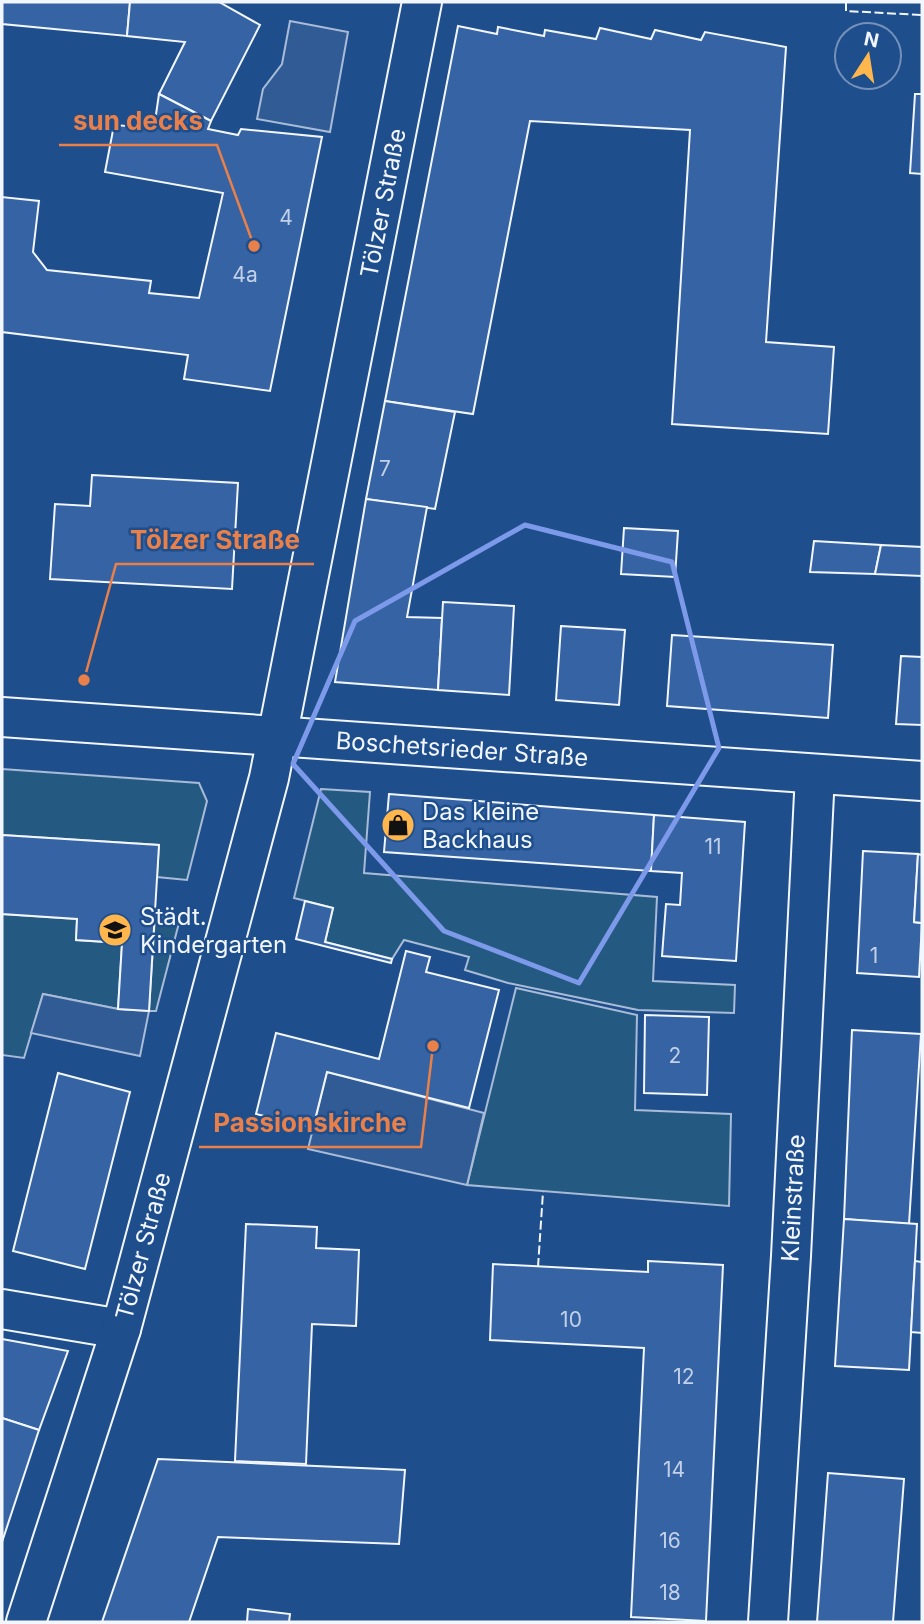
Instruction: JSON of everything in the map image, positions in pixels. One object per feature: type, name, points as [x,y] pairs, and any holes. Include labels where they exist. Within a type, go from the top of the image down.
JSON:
[{"type":"street","name":"Tölzer Straße","points":[[26,1622],[121,1329],[269,778],[422,2]]},
{"type":"street","name":"Boschetsrieder Straße","points":[[2,717],[922,781]]},
{"type":"street","name":"Kleinstraße","points":[[768,1622],[815,774]]},
{"type":"street","points":[[2,1309],[121,1329]]},
{"type":"highlighted area","points":[[525,525],[672,562],[719,748],[579,983],[444,931],[293,764],[355,621]]},
{"type":"shaded area","points":[[290,21],[348,32],[330,132],[257,119],[263,89],[282,64]]},
{"type":"shaded area","points":[[2,769],[199,783],[207,801],[187,880],[157,877],[159,845],[2,835]]},
{"type":"shaded area","points":[[321,789],[370,792],[364,873],[657,897],[653,981],[735,985],[734,1013],[638,1010],[508,983],[465,970],[469,957],[404,940],[392,959],[325,942],[333,908],[294,898]]},
{"type":"shaded area","points":[[2,914],[77,919],[76,940],[122,943],[118,1009],[43,994],[24,1058],[2,1055]]},
{"type":"shaded area","points":[[155,915],[180,919],[156,1011],[149,1011]]},
{"type":"shaded area","points":[[516,988],[637,1015],[635,1110],[731,1114],[729,1206],[467,1185]]},
{"type":"shaded area","points":[[43,994],[118,1009],[149,1011],[140,1056],[31,1033]]},
{"type":"shaded area","points":[[327,1072],[484,1113],[467,1185],[308,1149]]},
{"type":"building","points":[[2,2],[130,2],[127,36],[2,24]]},
{"type":"building","points":[[130,2],[219,2],[260,25],[211,121],[159,94],[185,42],[127,36]]},
{"type":"building","points":[[458,26],[497,34],[498,27],[544,36],[545,30],[596,39],[600,28],[651,39],[655,30],[701,40],[705,32],[786,47],[766,342],[834,347],[828,434],[672,424],[690,130],[530,121],[473,414],[385,401]]},
{"type":"building","points":[[159,94],[211,121],[208,129],[238,135],[241,129],[322,137],[270,391],[184,379],[188,355],[2,332],[2,197],[39,201],[33,252],[47,270],[151,281],[149,293],[199,298],[223,193],[105,172],[114,125],[154,128]]},
{"type":"building","points":[[915,94],[922,94],[922,174],[910,173]]},
{"type":"building","points":[[385,401],[455,412],[435,509],[366,499]]},
{"type":"building","points":[[92,475],[238,483],[232,589],[50,579],[55,504],[90,506]]},
{"type":"building","points":[[366,499],[427,507],[407,617],[442,618],[438,690],[335,682]]},
{"type":"building","points":[[624,528],[678,531],[675,577],[621,574]]},
{"type":"building","points":[[814,541],[881,545],[875,574],[810,572]]},
{"type":"building","points":[[881,545],[922,547],[922,576],[875,574]]},
{"type":"building","points":[[443,602],[514,606],[509,695],[438,690]]},
{"type":"building","points":[[561,626],[625,630],[619,705],[556,700]]},
{"type":"building","points":[[672,635],[833,645],[828,718],[667,706]]},
{"type":"building","points":[[901,656],[922,657],[922,725],[896,724]]},
{"type":"building","points":[[389,794],[654,815],[651,871],[384,852]]},
{"type":"building","points":[[654,815],[745,822],[736,961],[662,956],[666,904],[680,905],[682,873],[651,871]]},
{"type":"building","name":"Städt. Kindergarten","points":[[2,835],[159,845],[149,1011],[118,1009],[122,943],[76,940],[77,919],[2,914]]},
{"type":"building","points":[[863,851],[918,854],[914,922],[922,923],[919,977],[857,973]]},
{"type":"building","points":[[918,854],[922,855],[922,923],[914,922]]},
{"type":"building","points":[[305,901],[333,908],[325,942],[392,959],[391,963],[296,939]]},
{"type":"building","points":[[406,951],[430,957],[426,972],[499,990],[469,1108],[327,1072],[313,1128],[256,1114],[276,1033],[379,1059]]},
{"type":"building","points":[[645,1015],[709,1017],[707,1095],[644,1093]]},
{"type":"building","points":[[852,1030],[921,1034],[909,1224],[844,1219]]},
{"type":"building","points":[[58,1073],[130,1092],[85,1269],[13,1251]]},
{"type":"building","points":[[844,1219],[917,1224],[909,1370],[835,1366]]},
{"type":"building","points":[[246,1224],[317,1227],[316,1248],[359,1250],[356,1326],[312,1324],[306,1464],[235,1461]]},
{"type":"building","points":[[648,1261],[723,1265],[706,1621],[631,1617],[644,1348],[490,1340],[493,1264],[648,1272]]},
{"type":"building","points":[[915,1261],[922,1262],[922,1333],[911,1332]]},
{"type":"building","points":[[2,1339],[68,1351],[39,1430],[2,1418]]},
{"type":"building","points":[[2,1418],[39,1430],[2,1542]]},
{"type":"building","points":[[158,1459],[405,1470],[399,1544],[218,1537],[189,1622],[102,1622]]},
{"type":"building","points":[[828,1473],[904,1479],[893,1622],[817,1622]]},
{"type":"building","points":[[248,1609],[290,1614],[289,1622],[247,1622]]},
{"type":"fence","points":[[846,2],[846,11],[922,15]]},
{"type":"fence","points":[[538,1267],[543,1192]]},
{"type":"place","name":"sun decks","points":[[254,246]]},
{"type":"place","name":"Tölzer Straße","points":[[84,680]]},
{"type":"place","name":"Das kleine Backhaus","points":[[398,825]]},
{"type":"place","name":"Städt. Kindergarten","points":[[115,930]]},
{"type":"place","name":"Passionskirche","points":[[433,1046]]}]
